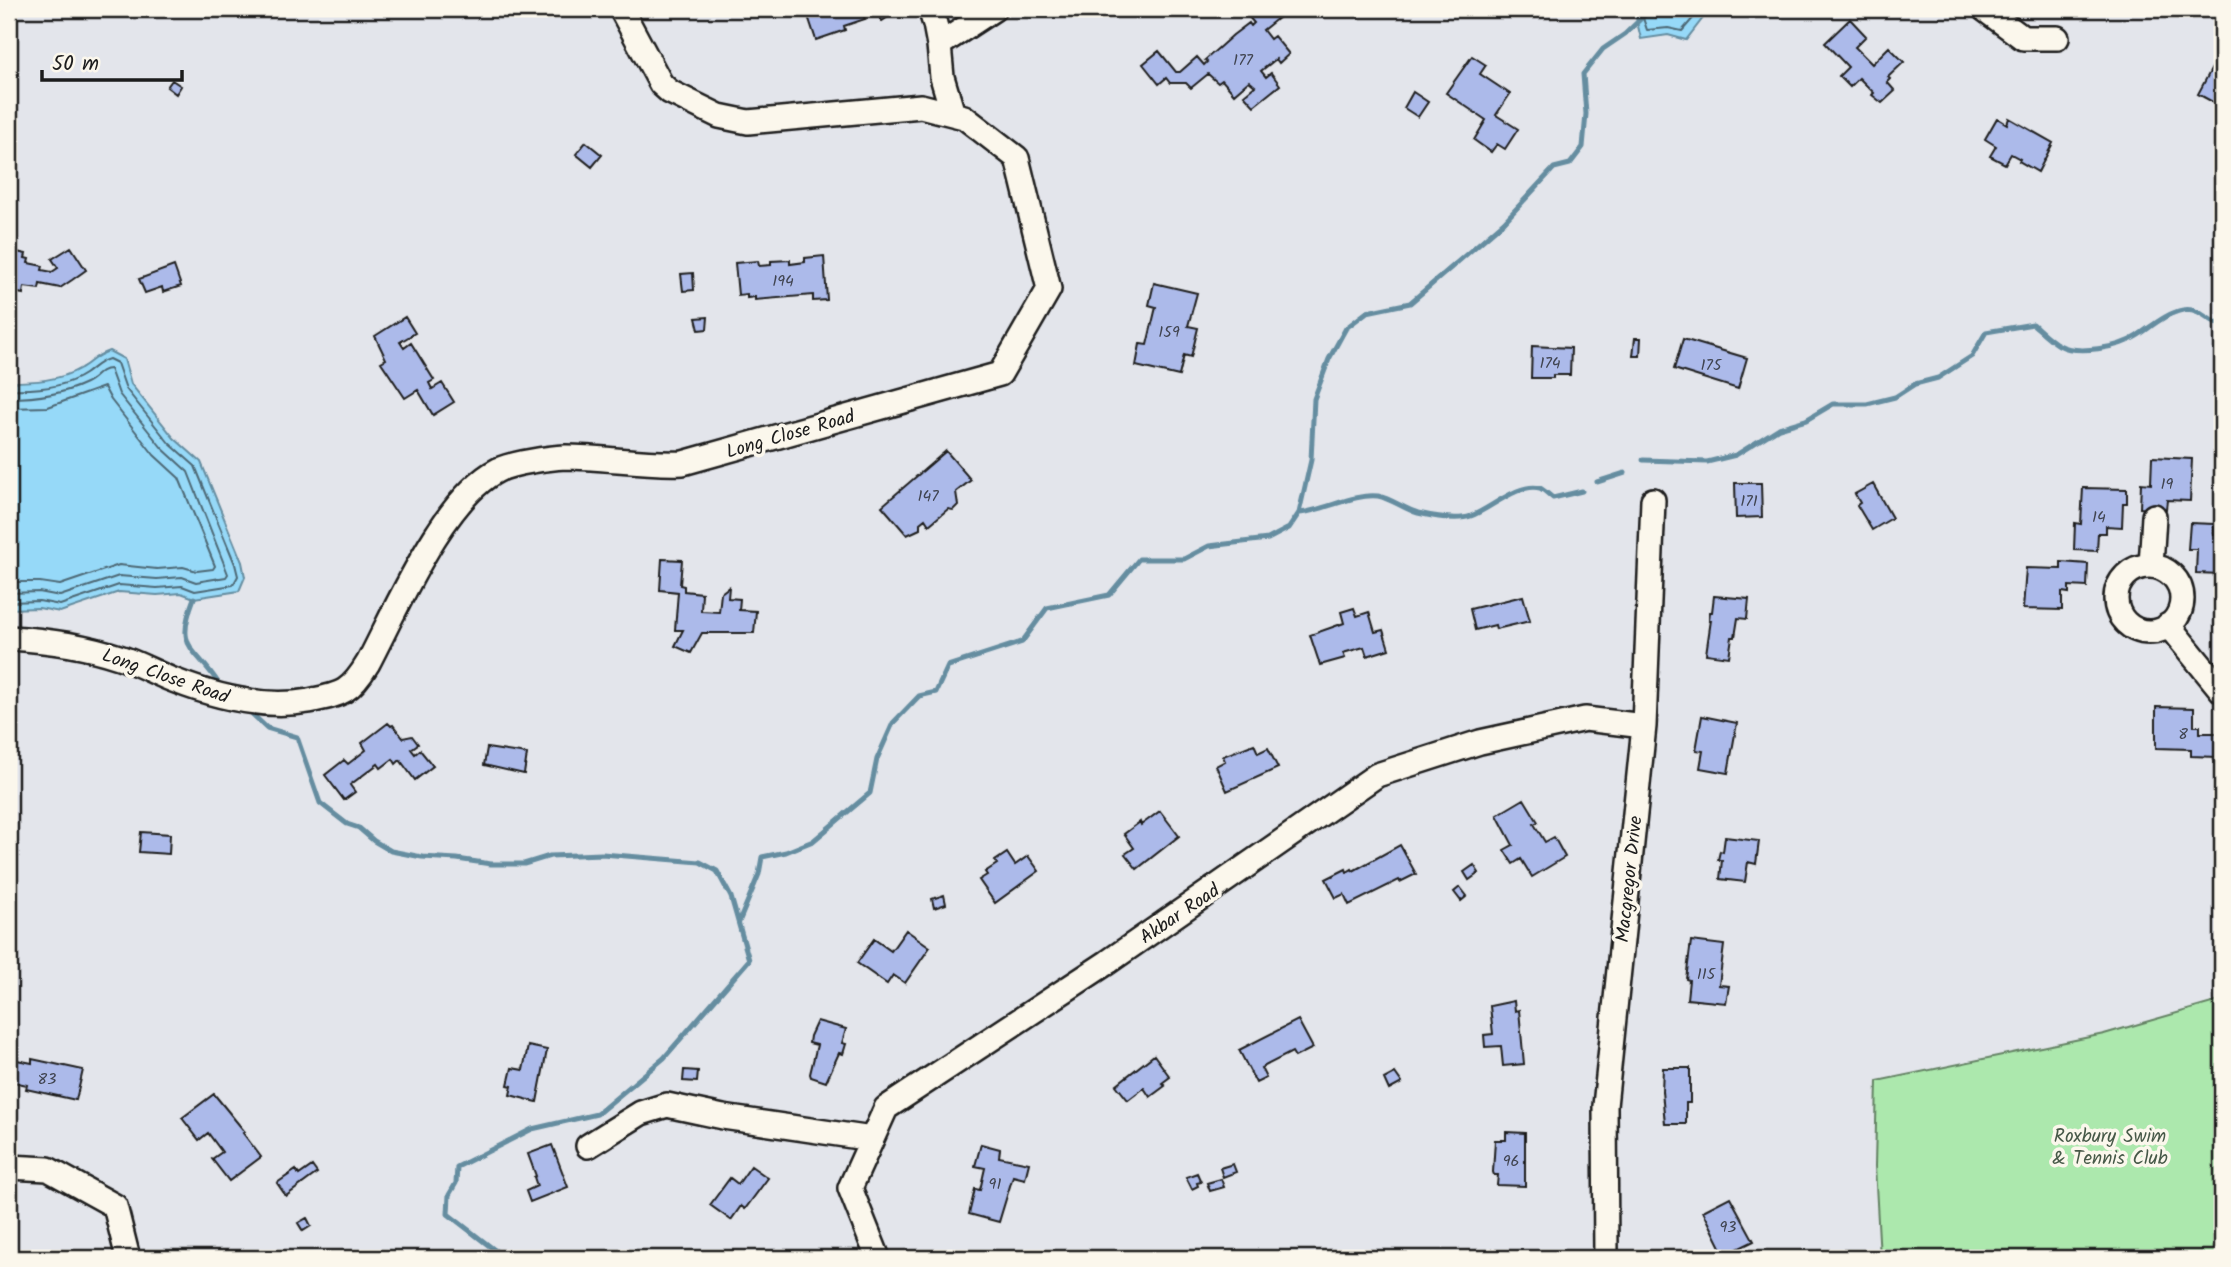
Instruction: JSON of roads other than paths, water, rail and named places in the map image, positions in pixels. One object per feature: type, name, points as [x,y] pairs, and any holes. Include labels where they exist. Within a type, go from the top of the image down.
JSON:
[{"type":"street","name":"Long Close Road","points":[[9,638],[85,647],[120,657],[173,680],[226,697],[258,703],[290,704],[340,695],[357,681],[368,663],[445,520],[470,490],[499,470],[565,457],[657,465],[683,463],[1000,374],[1049,289],[1017,158],[964,117],[915,106],[748,122],[719,116],[670,92],[661,84],[621,9]]},
{"type":"street","points":[[930,9],[939,45],[942,77],[953,114]]},
{"type":"street","points":[[939,45],[994,9]]},
{"type":"street","points":[[1984,9],[2023,38],[2057,37]]},
{"type":"street","points":[[915,106],[926,85],[942,77]]},
{"type":"street","name":"Macgregor Drive","points":[[1606,1258],[1605,1106],[1644,726],[1653,500]]},
{"type":"street","points":[[2151,566],[2154,516]]},
{"type":"street","points":[[2151,566],[2172,576],[2181,592],[2179,611],[2168,625],[2152,631],[2134,628],[2125,621],[2117,605],[2118,587],[2124,577],[2133,570],[2151,566]]},
{"type":"street","points":[[2168,625],[2222,691]]},
{"type":"street","name":"Akbar Road","points":[[878,1258],[849,1188],[886,1108],[1108,962],[1377,775],[1480,742],[1585,719],[1644,726]]},
{"type":"street","points":[[588,1146],[641,1113],[667,1105],[723,1117],[872,1139]]},
{"type":"street","points":[[9,1167],[48,1169],[115,1206],[128,1258]]},
{"type":"water","points":[[1634,9],[1710,9],[1686,40],[1668,35],[1641,39]]},
{"type":"water","points":[[109,351],[124,359],[131,384],[174,438],[201,462],[242,562],[245,577],[239,591],[194,598],[181,593],[157,595],[119,592],[60,612],[39,608],[9,609],[9,382],[64,376]]},
{"type":"waterway","points":[[739,922],[759,874],[762,857],[786,852],[813,841],[870,793],[877,759],[893,723],[919,696],[936,692],[948,666],[1022,642],[1047,608],[1109,595],[1139,559],[1184,559],[1209,546],[1268,539],[1289,528],[1299,513],[1311,460],[1314,399],[1329,359],[1346,328],[1367,312],[1410,303],[1504,222],[1554,168],[1570,164],[1583,147],[1586,114],[1583,74],[1603,49],[1625,34],[1651,9]]},
{"type":"waterway","points":[[1643,460],[1707,462],[1736,455],[1779,428],[1806,420],[1833,404],[1867,404],[1895,397],[1915,384],[1938,378],[1972,356],[1986,332],[2033,324],[2059,345],[2087,350],[2120,344],[2165,317],[2183,310],[2199,312],[2222,325]]},
{"type":"waterway","points":[[1597,482],[1625,473]]},
{"type":"waterway","points":[[1299,513],[1359,497],[1378,496],[1418,513],[1459,518],[1471,516],[1514,493],[1532,487],[1540,488],[1553,498],[1582,491]]},
{"type":"waterway","points":[[194,598],[188,615],[187,638],[190,646],[219,684]]},
{"type":"waterway","points":[[251,713],[267,728],[297,737],[320,803],[347,824],[359,828],[391,851],[491,864],[524,864],[550,856],[602,854],[700,862],[717,871],[731,897],[749,960],[664,1058],[597,1114],[532,1129],[457,1167],[456,1183],[449,1195],[448,1214],[505,1258]]},
{"type":"waterway","points":[[582,1258],[610,1258]]},
{"type":"park label","name":"Roxbury Swim & Tennis Club","points":[[2110,1146]]}]
